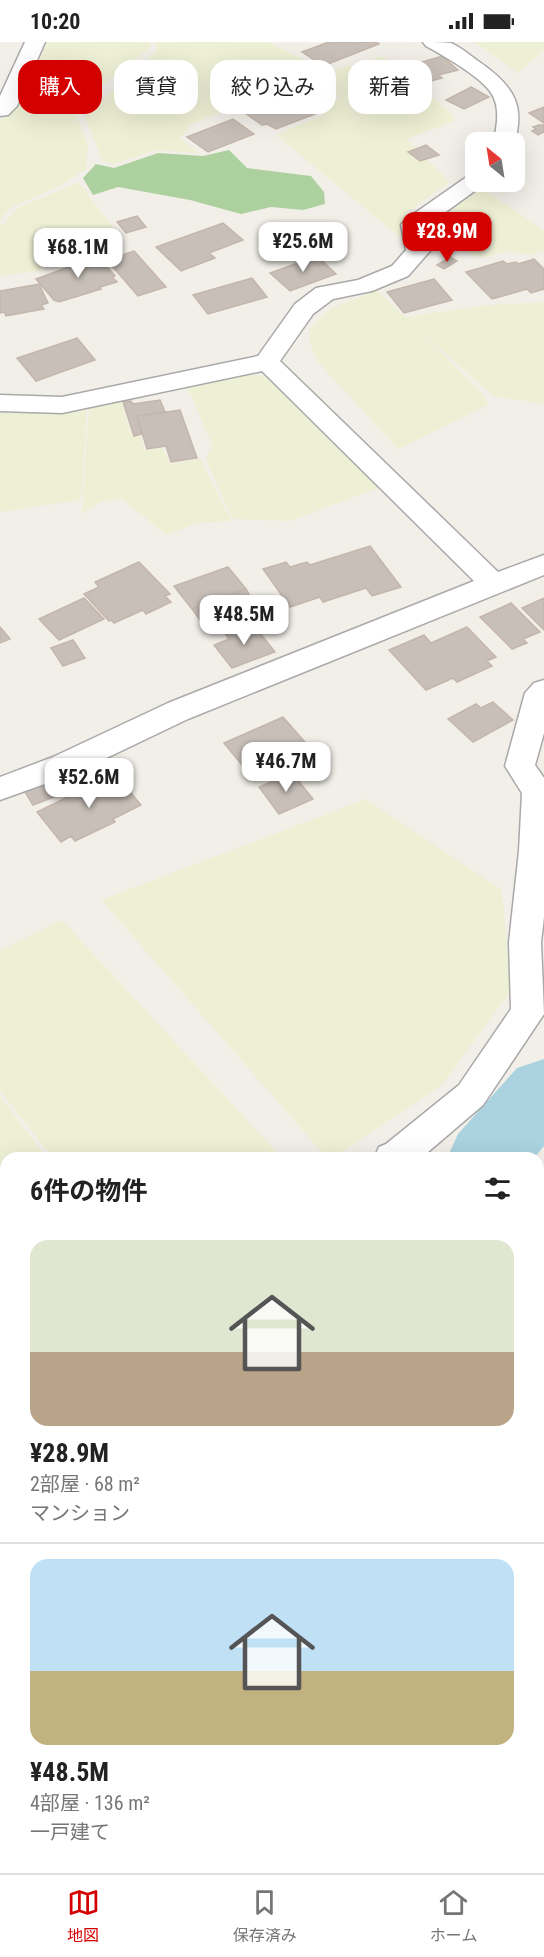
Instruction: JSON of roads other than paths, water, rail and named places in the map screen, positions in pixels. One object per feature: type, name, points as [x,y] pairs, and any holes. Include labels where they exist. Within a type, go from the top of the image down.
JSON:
[{"type":"street","points":[[0,110],[6,106],[35,42]]},
{"type":"street","points":[[433,42],[471,65],[504,94],[509,125],[507,132]]},
{"type":"street","points":[[0,403],[62,405],[267,362],[304,309],[325,294],[364,286],[400,271],[418,252],[413,225],[465,189]]},
{"type":"street","points":[[267,362],[495,585]]},
{"type":"street","points":[[0,789],[64,765],[178,711],[544,564]]},
{"type":"street","points":[[403,1152],[471,1095],[528,1012],[525,942],[535,851],[537,792],[520,766],[540,693],[544,690]]},
{"type":"waterway","points":[[491,1152],[544,1091]]}]
